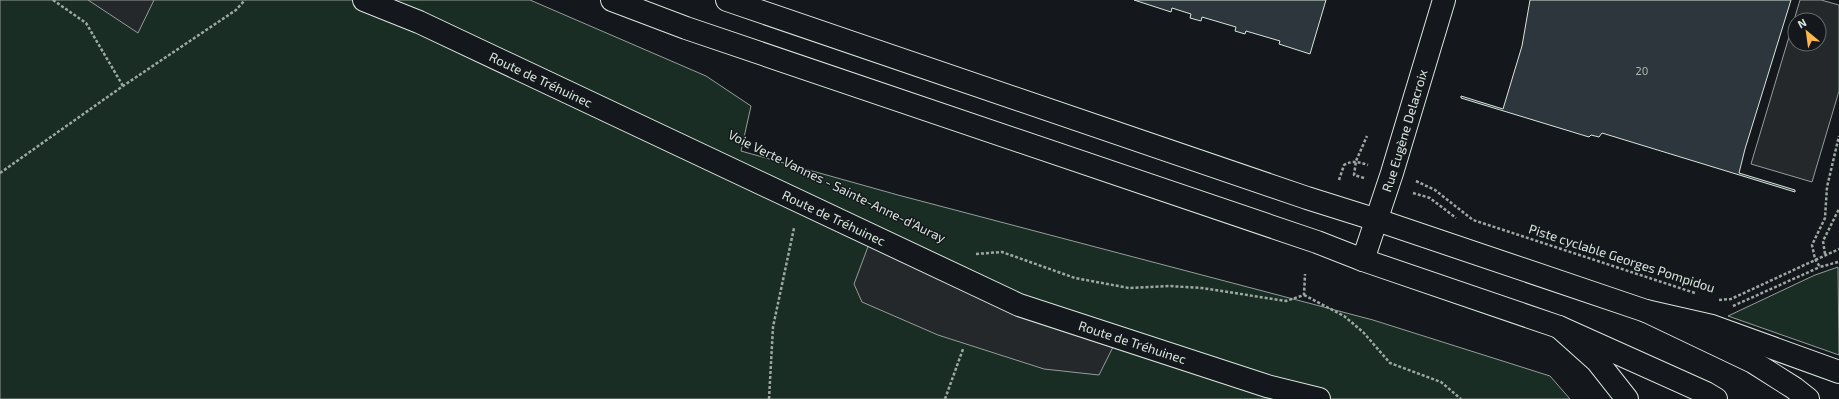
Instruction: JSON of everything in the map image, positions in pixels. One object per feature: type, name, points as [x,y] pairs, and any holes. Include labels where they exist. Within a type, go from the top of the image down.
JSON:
[{"type":"main road","name":"Route de Tréhuinec","points":[[364,0],[419,22],[1018,305],[1267,386],[1319,399]]},
{"type":"main road","points":[[612,0],[693,30],[1317,242],[1363,260],[1559,327],[1706,393],[1716,399]]},
{"type":"main road","points":[[727,0],[1307,198],[1377,220],[1646,311],[1712,326],[1839,372]]},
{"type":"main road","name":"Rue Eugène Delacroix","points":[[1363,260],[1388,186],[1444,0]]},
{"type":"main road","points":[[1646,311],[1753,362],[1794,388],[1808,399]]},
{"type":"main road","points":[[1559,327],[1597,361],[1627,399]]},
{"type":"path","points":[[53,0],[86,23],[123,86]]},
{"type":"path","points":[[0,173],[123,86],[236,10],[245,0]]},
{"type":"path","points":[[1367,136],[1356,161],[1354,175],[1430,198],[1460,221]]},
{"type":"path","points":[[1820,267],[1815,259],[1812,245],[1825,218],[1827,187],[1839,136]]},
{"type":"path","points":[[1337,186],[1344,165],[1356,161],[1369,166]]},
{"type":"path","name":"Piste cyclable Georges Pompidou","points":[[1412,179],[1435,190],[1473,220],[1700,295]]},
{"type":"path","points":[[1825,254],[1823,241],[1839,209]]},
{"type":"path","points":[[769,399],[773,327],[794,228]]},
{"type":"path","name":"Piste cyclable Georges Pompidou","points":[[1718,300],[1731,299],[1837,249]]},
{"type":"path","points":[[969,255],[1002,252],[1075,278],[1129,288],[1169,286],[1202,288],[1286,301],[1304,295],[1344,316],[1363,332],[1390,363],[1441,382],[1461,399]]},
{"type":"path","points":[[1729,307],[1820,267],[1838,262]]},
{"type":"path","points":[[1304,295],[1305,274]]},
{"type":"path","points":[[945,399],[963,349]]},
{"type":"green space","points":[[0,0],[530,0],[706,76],[751,106],[741,151],[898,195],[1373,320],[1550,376],[1570,399],[0,399]]},
{"type":"green space","points":[[1838,267],[1839,355],[1728,316],[1815,275]]},
{"type":"shaded area","points":[[88,0],[154,0],[138,33]]},
{"type":"shaded area","points":[[1800,0],[1821,0],[1839,5],[1839,91],[1812,182],[1751,164],[1787,44],[1787,52],[1827,52],[1827,12],[1796,12]]},
{"type":"shaded area","points":[[872,236],[1117,339],[1099,375],[1044,369],[938,335],[862,302],[854,284]]},
{"type":"building","points":[[1134,0],[1326,0],[1310,54],[1279,44],[1280,41],[1246,31],[1245,34],[1235,31],[1236,27],[1202,17],[1201,21],[1190,18],[1191,14],[1172,8],[1171,12]]},
{"type":"building","points":[[1530,0],[1791,0],[1739,173],[1795,190],[1795,192],[1602,133],[1599,137],[1591,135],[1589,137],[1461,98],[1461,96],[1503,109],[1522,46]]}]
